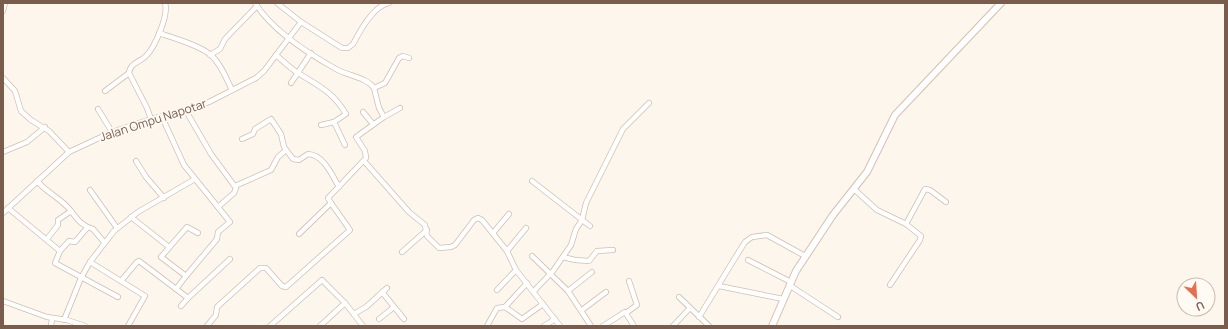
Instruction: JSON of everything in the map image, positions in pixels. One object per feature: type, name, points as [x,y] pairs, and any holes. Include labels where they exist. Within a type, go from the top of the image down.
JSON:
[{"type":"main road","points":[[772,326],[790,283],[805,256],[834,215],[855,190],[877,154],[888,126],[895,115],[1000,3]]},
{"type":"street","points":[[3,11],[5,3]]},
{"type":"street","points":[[105,91],[129,73],[133,65],[148,55],[165,17],[164,3]]},
{"type":"street","points":[[278,3],[301,22],[342,48],[349,48],[375,10],[380,5],[388,3]]},
{"type":"street","points":[[210,55],[220,49],[225,39],[256,5],[266,18],[289,38],[337,70],[368,82],[374,88],[379,108],[384,117]]},
{"type":"street","name":"Jalan Ompu Napotar","points":[[3,213],[69,152],[112,132],[151,119],[186,111],[232,90],[260,75],[301,22]]},
{"type":"street","points":[[159,33],[201,49],[210,55],[218,64],[232,90]]},
{"type":"street","points":[[291,83],[312,53]]},
{"type":"street","points":[[276,55],[298,73],[320,85],[340,105],[346,114],[334,122],[321,125]]},
{"type":"street","points":[[374,88],[385,83],[399,58],[404,56],[409,58]]},
{"type":"street","points":[[129,73],[151,119]]},
{"type":"street","points":[[3,78],[15,91],[21,111],[31,120],[45,127],[69,152]]},
{"type":"street","points":[[534,291],[551,273],[575,237],[576,229],[582,220],[586,203],[623,129],[649,103]]},
{"type":"street","points":[[207,326],[216,315],[217,307],[260,268],[266,268],[282,286],[286,287],[350,230],[328,198],[364,161],[366,153],[356,138],[373,124],[400,108]]},
{"type":"street","points":[[98,109],[112,132]]},
{"type":"street","points":[[186,111],[211,154],[235,186],[236,190],[234,193],[218,207]]},
{"type":"street","points":[[363,112],[373,124]]},
{"type":"street","points":[[162,117],[184,165],[230,222],[218,232],[216,239],[176,289]]},
{"type":"street","points":[[242,139],[254,134],[255,129],[270,118],[281,134],[282,144],[294,160],[298,160],[308,154],[319,158],[339,187]]},
{"type":"street","points":[[334,122],[345,145]]},
{"type":"street","points":[[3,152],[27,142],[45,127]]},
{"type":"street","points":[[235,186],[271,170],[278,157],[286,150]]},
{"type":"street","points":[[136,161],[146,177],[164,198]]},
{"type":"street","points":[[364,161],[409,212],[425,225],[427,236],[439,248],[455,245],[477,218],[482,220],[507,251],[516,270],[560,326]]},
{"type":"street","points":[[64,320],[71,300],[90,262],[116,228],[131,217],[195,179]]},
{"type":"street","points":[[37,181],[44,189],[64,203],[81,224],[87,228],[93,229],[104,242]]},
{"type":"street","points":[[532,181],[590,226]]},
{"type":"street","points":[[906,224],[925,189],[930,190],[946,202]]},
{"type":"street","points":[[90,190],[116,228]]},
{"type":"street","points":[[855,190],[878,210],[906,224],[919,234],[921,238],[890,285]]},
{"type":"street","points":[[298,234],[331,203]]},
{"type":"street","points":[[8,208],[25,224],[47,239],[60,251]]},
{"type":"street","points":[[47,239],[58,225],[58,220],[71,211]]},
{"type":"street","points":[[493,233],[509,214]]},
{"type":"street","points":[[131,217],[169,247]]},
{"type":"street","points":[[186,276],[161,259],[169,247],[188,226],[198,233]]},
{"type":"street","points":[[87,228],[76,241],[69,241],[60,251],[55,263],[118,297]]},
{"type":"street","points":[[507,251],[526,228]]},
{"type":"street","points":[[402,252],[426,230]]},
{"type":"street","points":[[699,317],[745,242],[757,235],[767,235],[805,256]]},
{"type":"street","points":[[563,257],[586,261],[591,259],[598,251],[613,250]]},
{"type":"street","points":[[532,256],[568,291],[582,310],[591,326]]},
{"type":"street","points":[[181,306],[230,259]]},
{"type":"street","points":[[748,260],[790,283],[838,317]]},
{"type":"street","points":[[121,281],[137,262],[140,261],[188,298]]},
{"type":"street","points":[[90,262],[145,296],[128,326]]},
{"type":"street","points":[[497,290],[516,270]]},
{"type":"street","points":[[568,291],[592,272]]},
{"type":"street","points":[[270,326],[322,280],[345,303],[363,326]]},
{"type":"street","points":[[603,326],[620,314],[626,313],[637,306],[629,281]]},
{"type":"street","points":[[487,326],[495,309],[505,307],[527,283]]},
{"type":"street","points":[[719,286],[783,299]]},
{"type":"street","points":[[354,314],[366,307],[387,288]]},
{"type":"street","points":[[382,292],[404,319]]},
{"type":"street","points":[[582,310],[606,292]]},
{"type":"street","points":[[679,297],[709,326]]},
{"type":"street","points":[[3,301],[52,319],[64,320],[85,326]]},
{"type":"street","points":[[320,326],[345,303]]},
{"type":"street","points":[[505,307],[522,319],[543,304]]},
{"type":"street","points":[[379,319],[394,307]]},
{"type":"street","points":[[673,326],[690,308]]},
{"type":"street","points":[[626,313],[634,326]]},
{"type":"street","points":[[51,326],[52,319]]},
{"type":"street","points":[[544,326],[555,319]]}]
